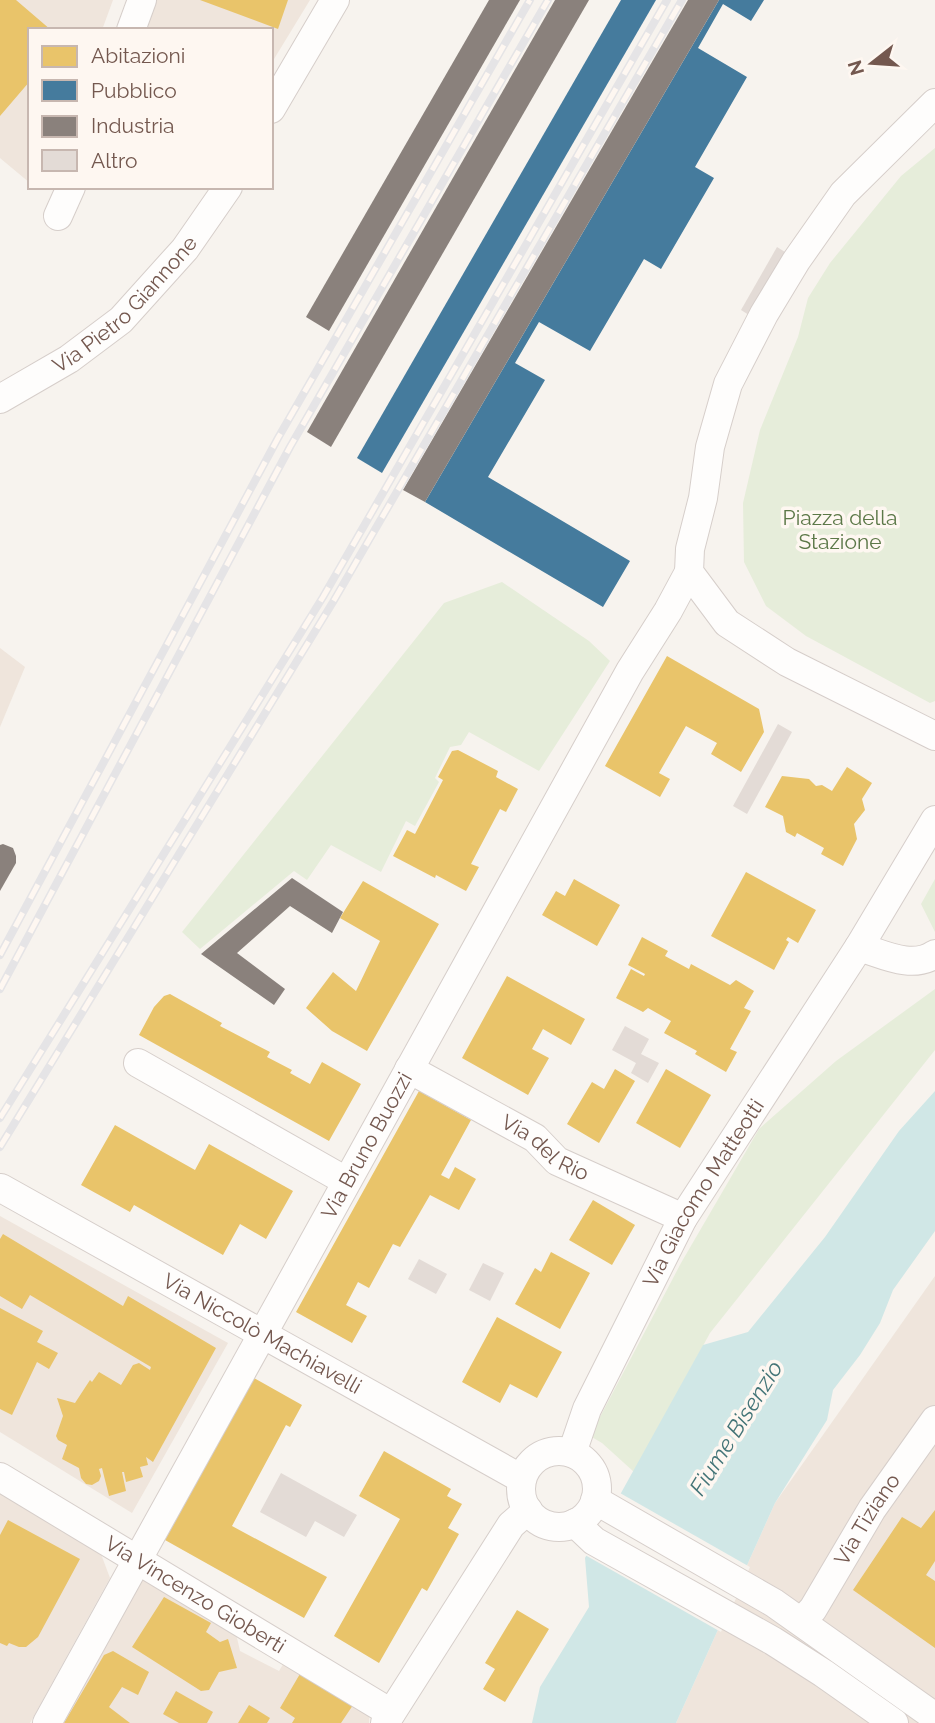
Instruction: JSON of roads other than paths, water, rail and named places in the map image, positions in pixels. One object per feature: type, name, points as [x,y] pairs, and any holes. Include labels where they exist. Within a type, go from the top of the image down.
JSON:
[{"type":"street","points":[[132,28],[142,0]]},
{"type":"street","points":[[273,106],[335,0]]},
{"type":"street","points":[[935,103],[843,194],[796,261],[764,314],[728,384],[710,447],[703,498],[690,549],[689,572],[727,623],[787,662],[935,736]]},
{"type":"street","points":[[58,216],[70,189]]},
{"type":"street","name":"Via Pietro Giannone","points":[[0,399],[69,359],[121,320],[185,249],[227,189]]},
{"type":"street","name":"Via Bruno Buozzi","points":[[47,1723],[630,671],[689,572]]},
{"type":"street","name":"Via Giacomo Matteotti","points":[[572,1453],[587,1409],[683,1218],[859,947],[935,820]]},
{"type":"street","points":[[859,947],[907,962],[930,958],[935,954]]},
{"type":"street","points":[[138,1063],[346,1181]]},
{"type":"street","name":"Via del Rio","points":[[409,1069],[535,1138],[557,1161],[683,1218]]},
{"type":"street","name":"Via Niccolò Machiavelli","points":[[1,1188],[522,1479]]},
{"type":"street","name":"Via Tiziano","points":[[802,1621],[813,1609],[872,1509],[935,1420]]},
{"type":"street","points":[[894,1723],[823,1673],[584,1532],[565,1526],[544,1524],[528,1510],[521,1490],[527,1468],[536,1458],[547,1452],[572,1453],[582,1459],[595,1477],[603,1504],[774,1603],[935,1717]]},
{"type":"street","name":"Via Vincenzo Gioberti","points":[[0,1477],[139,1560],[388,1718]]},
{"type":"street","points":[[584,1532],[591,1510],[603,1504]]},
{"type":"street","points":[[388,1718],[511,1525],[528,1510]]},
{"type":"water","name":"Fiume Bisenzio","points":[[935,1091],[935,1231],[893,1290],[880,1323],[860,1355],[833,1390],[827,1420],[775,1503],[676,1723],[532,1723],[540,1687],[589,1607],[585,1558],[703,1345],[748,1332],[825,1237],[899,1131]]},
{"type":"railway","points":[[0,955],[278,438],[530,0]]},
{"type":"railway","points":[[0,989],[290,447],[548,0]]},
{"type":"railway","points":[[0,1118],[323,597],[667,0]]},
{"type":"railway","points":[[0,1147],[333,602],[682,0]]},
{"type":"park label","name":"Piazza della Stazione","points":[[840,530]]}]
